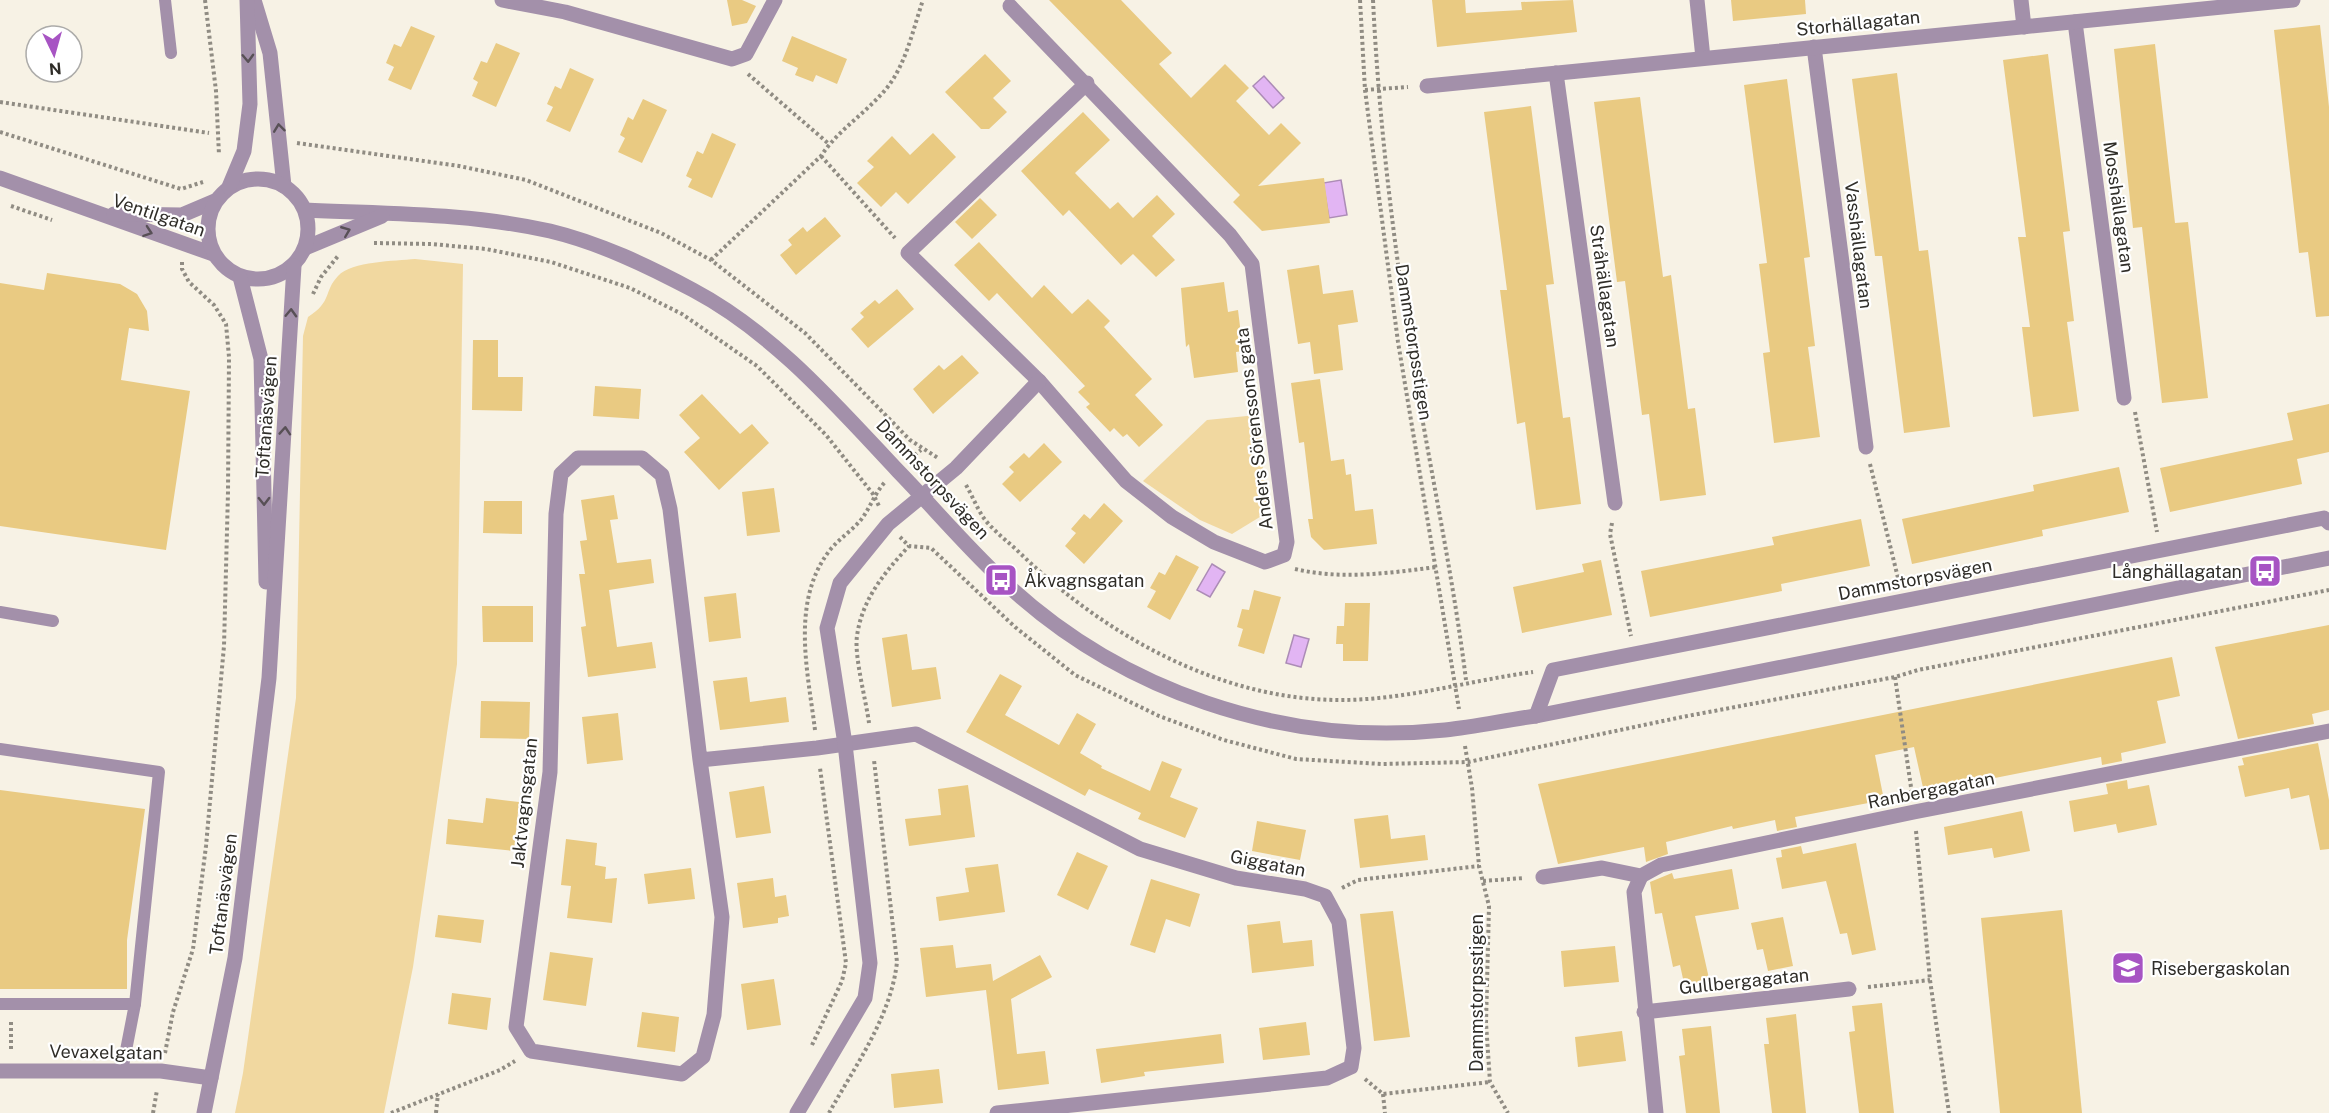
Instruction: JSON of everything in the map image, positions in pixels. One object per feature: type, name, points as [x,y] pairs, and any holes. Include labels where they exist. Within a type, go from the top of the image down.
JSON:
[{"type":"street","points":[[230,187],[244,151],[250,104],[247,0]]},
{"type":"street","points":[[254,0],[270,53],[284,186]]},
{"type":"street","points":[[502,0],[565,12],[732,59],[746,54],[775,0]]},
{"type":"street","points":[[1697,0],[1703,58]]},
{"type":"street","points":[[2021,0],[2024,27]]},
{"type":"street","name":"Storhällagatan","points":[[1426,86],[2293,0]]},
{"type":"street","name":"Anders Sörenssons gata","points":[[908,253],[1039,381],[1126,481],[1172,517],[1197,532],[1265,562],[1284,555],[1287,542],[1252,264],[1230,235],[1087,83],[1010,6]]},
{"type":"street","name":"Mosshällagatan","points":[[2075,22],[2124,398]]},
{"type":"street","name":"Vasshällagatan","points":[[1814,47],[1866,447]]},
{"type":"street","name":"Stråhällagatan","points":[[1556,73],[1615,503]]},
{"type":"street","points":[[908,253],[1087,83]]},
{"type":"street","name":"Ventilgatan","points":[[0,178],[213,254]]},
{"type":"street","points":[[294,266],[281,275],[262,280],[240,277],[224,267],[213,254],[207,237],[208,219],[215,201],[230,187],[246,180],[263,178],[284,186],[297,196],[305,210]]},
{"type":"street","name":"Ventilgatan","points":[[93,213],[155,217],[182,215],[215,201]]},
{"type":"street","name":"Dammstorpsvägen","points":[[305,210],[487,220],[552,232],[614,252],[696,291],[743,322],[803,371],[1001,580],[1070,635],[1140,678],[1188,698],[1262,720],[1308,728],[1376,732],[1444,730],[1536,716],[2329,558]]},
{"type":"street","name":"Toftanäsvägen","points":[[204,1113],[235,958],[269,678],[291,304],[294,266],[305,248],[309,228],[305,210]]},
{"type":"street","name":"Dammstorpsvägen","points":[[305,248],[387,214]]},
{"type":"street","name":"Toftanäsvägen","points":[[240,277],[261,359],[269,678]]},
{"type":"street","points":[[797,1113],[865,998],[870,963],[845,744],[826,628],[840,583],[888,524],[956,468],[1039,381]]},
{"type":"street","name":"Jaktvagnsgatan","points":[[578,458],[642,458],[662,475],[670,509],[700,760],[722,917],[714,1015],[704,1057],[682,1074],[531,1051],[516,1027],[550,772],[556,514],[561,474],[578,458]]},
{"type":"street","name":"Dammstorpsvägen","points":[[1553,670],[2325,518],[2329,523]]},
{"type":"street","points":[[1536,716],[1553,670]]},
{"type":"street","name":"Ranbergagatan","points":[[1641,876],[1661,865],[1914,812],[2204,758],[2329,731]]},
{"type":"street","name":"Giggatan","points":[[845,744],[916,734],[1140,849],[1236,878],[1305,889],[1325,896],[1339,922],[1354,1048],[1351,1067]]},
{"type":"street","points":[[700,760],[845,744]]},
{"type":"street","points":[[1543,877],[1602,868],[1641,876],[1634,892],[1644,1012],[1656,1113]]},
{"type":"street","name":"Gullbergagatan","points":[[1644,1012],[1849,989]]},
{"type":"street","points":[[997,1113],[1327,1078],[1351,1067]]},
{"type":"street","name":"Vevaxelgatan","points":[[0,1071],[161,1071],[211,1078]]},
{"type":"lane","points":[[165,0],[171,53]]},
{"type":"lane","points":[[0,612],[53,621]]},
{"type":"lane","points":[[0,749],[159,772],[135,1004],[122,1071]]},
{"type":"lane","points":[[0,1004],[135,1004]]},
{"type":"path","points":[[206,0],[218,115],[220,157],[217,166]]},
{"type":"path","points":[[711,260],[822,156],[829,144],[886,89],[902,61],[923,0]]},
{"type":"path","name":"Dammstorpsstigen","points":[[1360,0],[1365,90],[1398,342],[1437,567],[1455,687],[1496,677],[1553,670]]},
{"type":"path","points":[[1373,0],[1378,90],[1414,370],[1457,605],[1466,680]]},
{"type":"path","points":[[732,59],[829,144]]},
{"type":"path","points":[[1365,90],[1426,86]]},
{"type":"path","points":[[0,102],[209,133]]},
{"type":"path","points":[[0,132],[180,189],[210,178]]},
{"type":"path","points":[[822,156],[908,253]]},
{"type":"path","points":[[367,246],[376,243],[431,244],[486,249],[551,262],[630,288],[682,314],[757,366],[826,435],[873,494],[888,524],[909,546],[931,548],[1015,627],[1075,675],[1159,717],[1224,740],[1296,759],[1382,764],[1468,762],[1682,717],[2329,590]]},
{"type":"path","points":[[291,304],[313,295],[321,276],[339,256],[348,253]]},
{"type":"path","points":[[153,1113],[173,1012],[193,949],[217,746],[224,646],[228,492],[229,357],[226,324],[249,309]]},
{"type":"path","points":[[2124,398],[2136,412],[2160,550]]},
{"type":"path","points":[[1866,447],[1904,601]]},
{"type":"path","points":[[1615,503],[1610,534],[1635,654]]},
{"type":"path","points":[[1265,562],[1325,576],[1437,567]]},
{"type":"path","points":[[1895,677],[1914,812],[1930,980],[1949,1113]]},
{"type":"path","name":"Dammstorpsstigen","points":[[1468,762],[1479,866],[1489,906],[1486,1023],[1490,1082],[1508,1113]]},
{"type":"path","points":[[1325,896],[1358,880],[1479,866]]},
{"type":"path","points":[[1483,881],[1543,877]]},
{"type":"path","points":[[1849,989],[1930,980]]},
{"type":"path","points":[[391,1113],[500,1070],[531,1051]]},
{"type":"path","points":[[1351,1067],[1383,1094],[1385,1113]]},
{"type":"path","points":[[1383,1094],[1490,1082]]},
{"type":"path","points":[[436,1113],[438,1093]]},
{"type":"shaded area","points":[[1264,76],[1284,98],[1273,108],[1253,86]]},
{"type":"shaded area","points":[[1341,180],[1347,215],[1329,218],[1323,183]]},
{"type":"shaded area","points":[[415,259],[463,264],[457,664],[413,967],[384,1113],[235,1113],[243,1073],[296,698],[303,336],[308,317],[321,306],[333,282],[345,271],[374,263]]},
{"type":"shaded area","points":[[1257,415],[1268,512],[1232,534],[1200,520],[1143,481],[1207,420]]},
{"type":"shaded area","points":[[1212,564],[1225,572],[1210,597],[1197,590]]},
{"type":"shaded area","points":[[1294,635],[1309,639],[1301,667],[1286,663]]},
{"type":"building","points":[[727,0],[742,0],[756,6],[747,23],[732,26]]},
{"type":"building","points":[[1049,0],[1121,0],[1172,53],[1159,64],[1191,98],[1225,64],[1249,88],[1236,101],[1269,135],[1281,123],[1301,143],[1258,186],[1324,178],[1330,223],[1262,231],[1233,202],[1240,195]]},
{"type":"building","points":[[1432,0],[1465,0],[1466,13],[1522,10],[1521,2],[1573,0],[1577,32],[1437,47]]},
{"type":"building","points":[[1731,0],[1805,0],[1806,14],[1733,21]]},
{"type":"building","points":[[2320,25],[2329,107],[2329,316],[2316,317],[2308,252],[2299,253],[2274,30]]},
{"type":"building","points":[[411,26],[435,36],[411,90],[388,80],[394,67],[386,63],[394,44],[401,47]]},
{"type":"building","points":[[792,36],[847,59],[837,84],[816,75],[813,82],[795,75],[798,68],[782,61]]},
{"type":"building","points":[[496,43],[520,53],[496,107],[472,96],[478,82],[473,79],[481,61],[487,63]]},
{"type":"building","points":[[2155,44],[2175,223],[2188,222],[2208,398],[2162,403],[2142,227],[2133,228],[2114,49]]},
{"type":"building","points":[[985,54],[1011,81],[993,98],[1007,112],[989,129],[981,129],[945,92]]},
{"type":"building","points":[[2048,54],[2070,231],[2063,232],[2074,321],[2067,322],[2079,411],[2033,417],[2022,327],[2030,327],[2018,237],[2026,237],[2003,60]]},
{"type":"building","points":[[570,68],[594,79],[570,132],[546,121],[553,107],[547,104],[555,86],[561,89]]},
{"type":"building","points":[[1897,73],[1919,251],[1928,250],[1950,427],[1904,433],[1882,256],[1875,256],[1852,79]]},
{"type":"building","points":[[1787,79],[1810,257],[1804,258],[1815,346],[1808,347],[1820,437],[1774,443],[1763,353],[1770,352],[1759,264],[1767,263],[1744,85]]},
{"type":"building","points":[[1640,97],[1663,277],[1671,275],[1688,409],[1695,408],[1706,495],[1660,501],[1649,414],[1642,415],[1625,281],[1617,282],[1594,102]]},
{"type":"building","points":[[643,99],[667,110],[642,163],[618,152],[625,138],[620,135],[628,117],[633,120]]},
{"type":"building","points":[[1531,106],[1554,284],[1546,285],[1563,418],[1570,417],[1581,504],[1536,510],[1525,422],[1517,424],[1500,290],[1507,290],[1484,112]]},
{"type":"building","points":[[1083,112],[1110,140],[1075,173],[1110,209],[1118,202],[1133,218],[1157,195],[1175,214],[1152,236],[1175,260],[1156,277],[1133,254],[1121,265],[1069,210],[1063,216],[1021,171]]},
{"type":"building","points":[[712,133],[736,144],[712,198],[688,187],[692,179],[686,176],[697,151],[703,154]]},
{"type":"building","points":[[933,133],[956,157],[908,204],[896,192],[881,207],[857,183],[874,167],[867,161],[892,136],[910,155]]},
{"type":"building","points":[[980,198],[997,215],[972,239],[955,222]]},
{"type":"building","points":[[825,217],[841,236],[796,275],[780,255],[792,245],[788,240],[803,227],[807,232]]},
{"type":"building","points":[[979,242],[1032,298],[1044,285],[1072,314],[1088,299],[1110,321],[1104,327],[1152,379],[1135,395],[1163,425],[1139,447],[1127,434],[1123,437],[1114,428],[1110,432],[1086,407],[1090,404],[1078,392],[1085,386],[997,293],[989,301],[954,265]]},
{"type":"building","points":[[1319,265],[1323,294],[1353,290],[1358,322],[1338,325],[1343,370],[1314,374],[1310,342],[1298,344],[1287,270]]},
{"type":"building","points":[[47,273],[120,284],[137,294],[147,311],[149,331],[129,328],[121,380],[190,391],[166,550],[0,526],[0,283],[44,290]]},
{"type":"building","points":[[1224,282],[1228,312],[1238,310],[1243,351],[1236,352],[1238,372],[1194,378],[1189,344],[1186,347],[1181,288]]},
{"type":"building","points":[[897,289],[914,309],[868,348],[851,329],[864,317],[860,313],[875,300],[879,304]]},
{"type":"building","points":[[473,340],[498,340],[498,377],[523,377],[522,411],[472,410]]},
{"type":"building","points":[[962,355],[979,373],[933,414],[913,389],[939,365],[944,370]]},
{"type":"building","points":[[1320,379],[1331,461],[1344,459],[1346,475],[1351,474],[1355,511],[1373,509],[1377,544],[1324,550],[1311,537],[1308,519],[1313,519],[1304,442],[1299,443],[1291,383]]},
{"type":"building","points":[[595,386],[641,389],[639,419],[593,416]]},
{"type":"building","points":[[702,394],[740,434],[752,424],[769,443],[719,490],[684,452],[700,438],[679,415]]},
{"type":"building","points":[[2329,404],[2329,452],[2297,459],[2302,484],[2170,512],[2160,468],[2293,440],[2287,413]]},
{"type":"building","points":[[1044,443],[1062,462],[1020,502],[1002,484],[1014,472],[1009,467],[1024,453],[1029,458]]},
{"type":"building","points":[[2119,467],[2129,512],[2042,530],[2043,536],[1912,564],[1902,519],[2034,491],[2033,485]]},
{"type":"building","points":[[774,488],[780,532],[747,536],[742,492]]},
{"type":"building","points":[[614,495],[618,519],[610,520],[617,563],[651,559],[654,583],[609,590],[617,647],[652,642],[656,668],[588,677],[581,627],[586,626],[579,574],[585,574],[580,541],[587,540],[581,500]]},
{"type":"building","points":[[484,501],[522,501],[522,534],[483,533]]},
{"type":"building","points":[[1104,503],[1123,521],[1084,564],[1065,546],[1076,533],[1071,529],[1084,514],[1090,519]]},
{"type":"building","points":[[1861,519],[1870,566],[1781,584],[1782,591],[1650,617],[1641,571],[1774,545],[1772,537]]},
{"type":"building","points":[[1176,555],[1199,567],[1170,620],[1147,607],[1156,591],[1150,588],[1159,572],[1165,575]]},
{"type":"building","points":[[1601,560],[1612,615],[1522,633],[1513,587],[1584,572],[1582,564]]},
{"type":"building","points":[[1254,590],[1281,597],[1264,654],[1238,646],[1243,629],[1237,627],[1242,609],[1249,610]]},
{"type":"building","points":[[736,593],[741,638],[709,642],[704,597]]},
{"type":"building","points":[[1345,603],[1370,603],[1368,661],[1343,661],[1343,644],[1336,644],[1337,626],[1344,626]]},
{"type":"building","points":[[482,606],[533,606],[533,642],[483,642]]},
{"type":"building","points":[[2329,625],[2329,710],[2312,714],[2314,724],[2238,739],[2215,647]]},
{"type":"building","points":[[907,634],[912,670],[936,667],[941,699],[892,707],[882,638]]},
{"type":"building","points":[[2172,657],[2180,696],[2157,701],[2166,743],[2121,753],[2122,761],[2102,765],[2101,757],[1924,792],[1914,747],[1875,755],[1884,800],[1795,817],[1797,827],[1777,831],[1775,820],[1733,829],[1732,826],[1666,842],[1668,854],[1646,862],[1644,847],[1558,864],[1538,784]]},
{"type":"building","points":[[1000,674],[1022,686],[1005,715],[1059,745],[1077,713],[1096,724],[1080,753],[1102,766],[1101,768],[1150,791],[1162,761],[1182,769],[1170,797],[1198,808],[1185,838],[1138,819],[1141,813],[1089,789],[1085,796],[966,732]]},
{"type":"building","points":[[747,677],[750,702],[786,697],[789,722],[720,730],[713,681]]},
{"type":"building","points":[[481,701],[530,702],[529,739],[480,738]]},
{"type":"building","points":[[618,713],[623,760],[587,764],[582,717]]},
{"type":"building","points":[[2318,743],[2329,800],[2329,849],[2320,850],[2309,795],[2291,799],[2289,788],[2245,797],[2238,766],[2244,765],[2242,758]]},
{"type":"building","points":[[2127,780],[2128,789],[2149,785],[2157,825],[2118,833],[2116,824],[2074,832],[2069,801],[2108,794],[2106,784]]},
{"type":"building","points":[[968,785],[975,837],[909,846],[905,819],[941,815],[938,789]]},
{"type":"building","points":[[764,786],[771,833],[736,838],[729,792]]},
{"type":"building","points":[[0,790],[145,809],[127,940],[127,989],[0,989]]},
{"type":"building","points":[[486,798],[519,802],[514,851],[446,844],[448,819],[483,823]]},
{"type":"building","points":[[2022,811],[2030,851],[1994,858],[1992,848],[1948,855],[1944,827]]},
{"type":"building","points":[[1388,815],[1391,839],[1425,835],[1428,860],[1360,868],[1354,819]]},
{"type":"building","points":[[1257,821],[1306,830],[1300,860],[1252,851]]},
{"type":"building","points":[[566,839],[597,843],[595,865],[606,867],[605,879],[617,878],[612,923],[567,918],[571,886],[561,885]]},
{"type":"building","points":[[1856,843],[1876,950],[1852,955],[1847,933],[1840,934],[1826,881],[1782,889],[1776,858],[1782,857],[1781,850],[1801,846],[1803,854]]},
{"type":"building","points":[[1077,852],[1108,866],[1088,910],[1057,895]]},
{"type":"building","points":[[998,864],[1005,912],[939,921],[936,897],[969,892],[965,868]]},
{"type":"building","points":[[691,868],[695,899],[648,904],[644,874]]},
{"type":"building","points":[[1732,869],[1739,909],[1695,916],[1710,983],[1685,988],[1680,965],[1673,967],[1662,913],[1655,914],[1650,882],[1672,873],[1674,879]]},
{"type":"building","points":[[773,878],[775,897],[786,895],[789,916],[778,918],[778,923],[743,928],[737,883]]},
{"type":"building","points":[[1151,879],[1200,894],[1190,927],[1166,919],[1155,953],[1130,945]]},
{"type":"building","points":[[2062,910],[2082,1113],[2000,1113],[1981,918]]},
{"type":"building","points":[[1393,911],[1410,1037],[1374,1041],[1360,914]]},
{"type":"building","points":[[438,915],[484,920],[481,943],[435,937]]},
{"type":"building","points":[[1783,917],[1793,966],[1768,971],[1763,949],[1757,950],[1751,923]]},
{"type":"building","points":[[1280,921],[1283,943],[1312,940],[1314,966],[1252,973],[1247,925]]},
{"type":"building","points":[[953,945],[956,968],[991,964],[993,981],[1040,955],[1052,977],[1011,999],[1017,1054],[1045,1051],[1049,1084],[998,1090],[986,990],[926,997],[920,948]]},
{"type":"building","points":[[1615,946],[1619,982],[1564,987],[1561,951]]},
{"type":"building","points":[[550,952],[593,958],[586,1006],[543,1000]]},
{"type":"building","points":[[774,979],[781,1025],[747,1030],[741,984]]},
{"type":"building","points":[[452,993],[491,998],[487,1030],[448,1024]]},
{"type":"building","points":[[1882,1003],[1894,1113],[1859,1113],[1849,1032],[1855,1031],[1852,1006]]},
{"type":"building","points":[[642,1012],[679,1017],[675,1052],[637,1047]]},
{"type":"building","points":[[1796,1014],[1806,1113],[1772,1113],[1764,1044],[1769,1044],[1766,1018]]},
{"type":"building","points":[[1306,1022],[1310,1055],[1263,1060],[1259,1028]]},
{"type":"building","points":[[1711,1026],[1720,1113],[1686,1113],[1679,1056],[1685,1055],[1682,1029]]},
{"type":"building","points":[[1622,1031],[1626,1061],[1578,1067],[1575,1037]]},
{"type":"building","points":[[1221,1034],[1224,1063],[1144,1072],[1145,1076],[1101,1083],[1096,1049]]},
{"type":"building","points":[[939,1069],[943,1103],[894,1108],[891,1074]]},
{"type":"place","name":"Långhällagatan","points":[[2265,571]]},
{"type":"place","name":"Åkvagnsgatan","points":[[1001,580]]},
{"type":"place","name":"Risebergaskolan","points":[[2128,968]]}]
